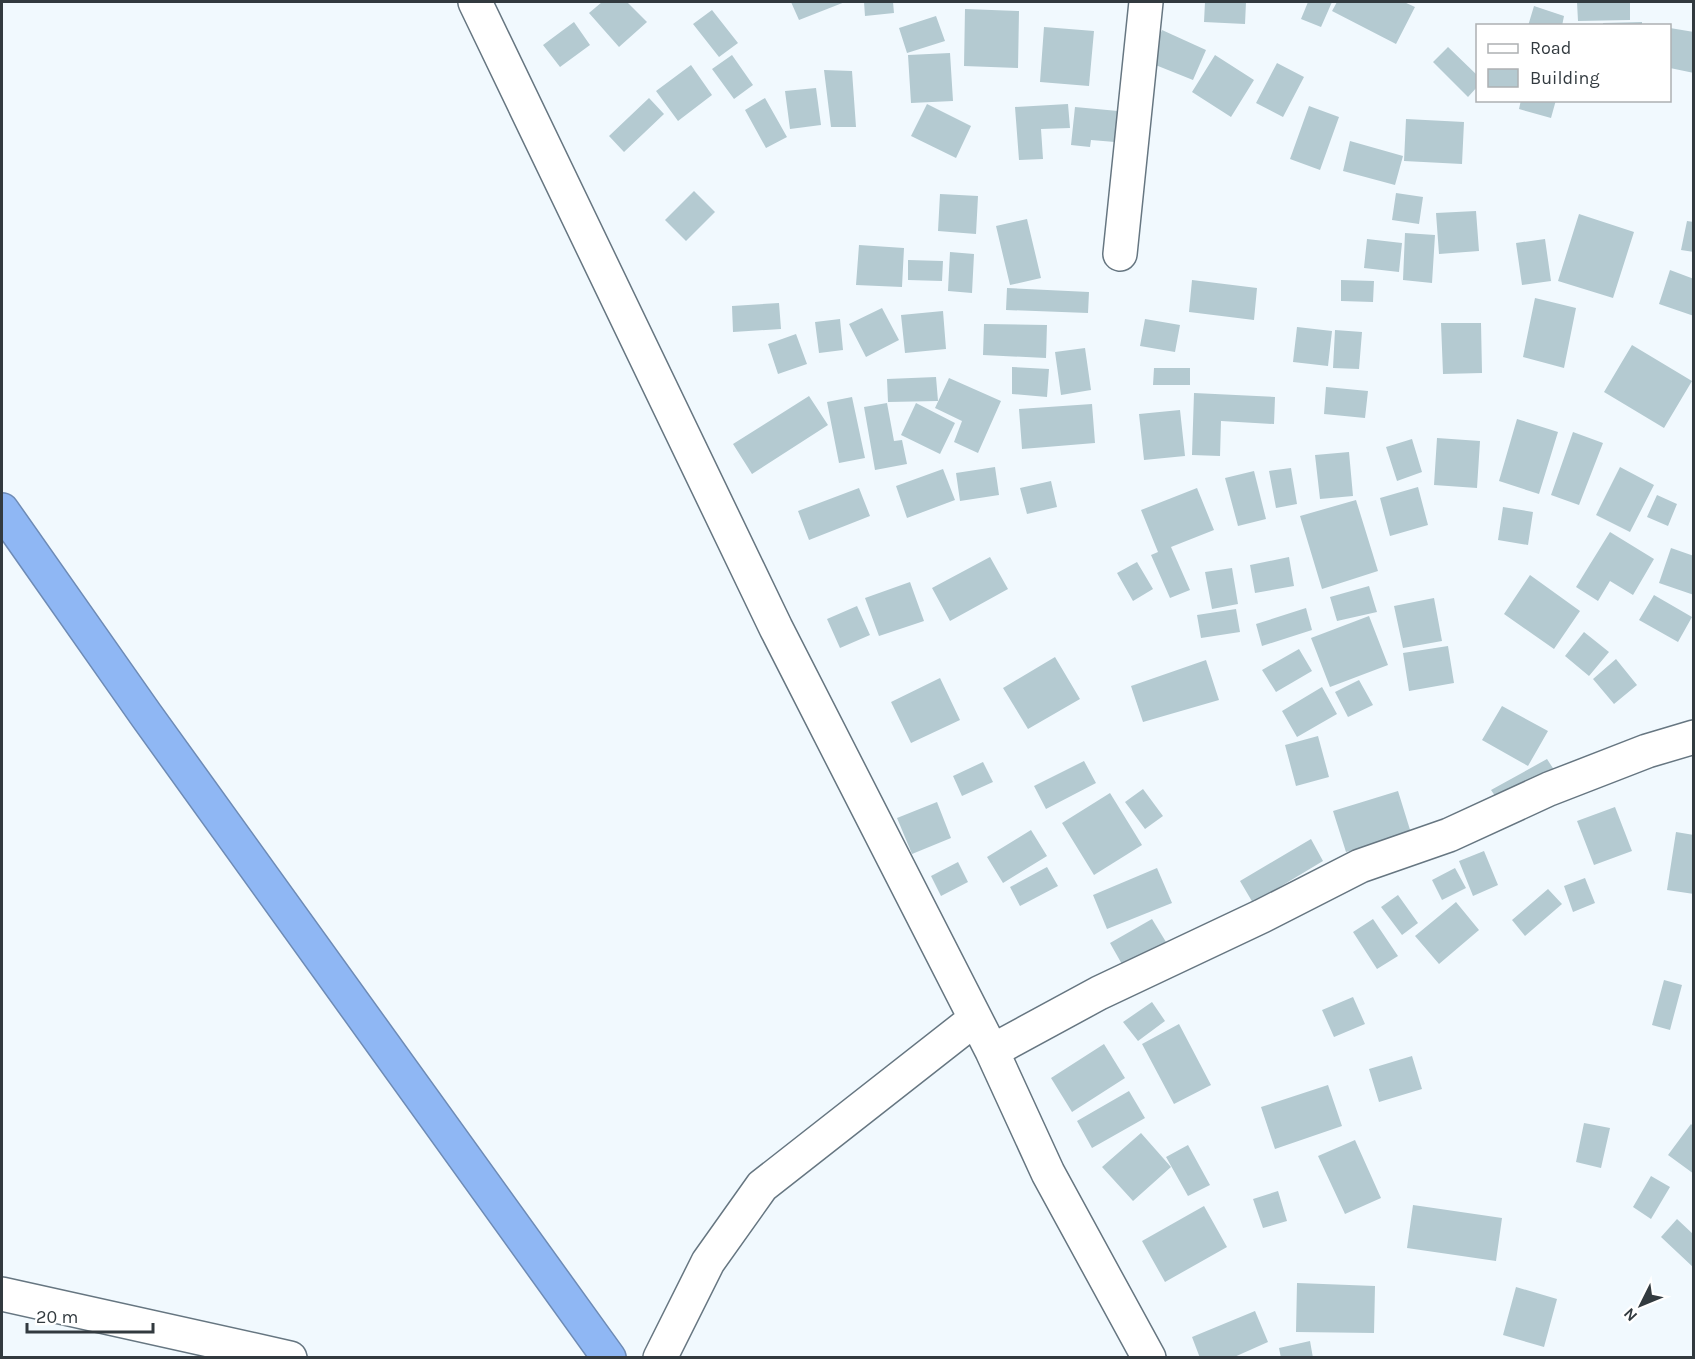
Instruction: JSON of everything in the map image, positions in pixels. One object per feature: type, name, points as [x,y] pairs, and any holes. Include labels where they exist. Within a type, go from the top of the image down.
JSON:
[{"type":"highway","points":[[2,510],[146,715],[609,1358]]},
{"type":"street","points":[[476,2],[776,628],[992,1051],[1048,1173],[1149,1358]]},
{"type":"street","points":[[1120,254],[1146,2]]},
{"type":"street","points":[[992,1051],[1099,993],[1262,916],[1360,866],[1449,835],[1548,789],[1647,751],[1694,736]]},
{"type":"street","points":[[660,1358],[708,1262],[762,1186],[975,1019]]},
{"type":"street","points":[[2,1294],[290,1358]]},
{"type":"building","points":[[602,2],[627,2],[647,22],[619,47],[589,13]]},
{"type":"building","points":[[791,2],[845,2],[799,20]]},
{"type":"building","points":[[864,2],[893,2],[894,13],[865,16]]},
{"type":"building","points":[[1205,2],[1246,2],[1245,24],[1204,22]]},
{"type":"building","points":[[1308,2],[1332,2],[1321,27],[1301,19]]},
{"type":"building","points":[[1337,2],[1404,2],[1415,7],[1396,44],[1332,11]]},
{"type":"building","points":[[1577,2],[1630,2],[1630,20],[1578,21]]},
{"type":"building","points":[[1534,6],[1564,16],[1562,24],[1529,24]]},
{"type":"building","points":[[965,9],[1019,11],[1018,68],[964,66]]},
{"type":"building","points":[[712,10],[738,43],[719,57],[693,24]]},
{"type":"building","points":[[936,16],[945,41],[907,53],[899,28]]},
{"type":"building","points":[[574,22],[590,45],[560,67],[543,45]]},
{"type":"building","points":[[1642,22],[1642,24],[1603,24]]},
{"type":"building","points":[[1044,27],[1094,31],[1089,86],[1040,82]]},
{"type":"building","points":[[1671,28],[1694,32],[1694,73],[1671,68]]},
{"type":"building","points":[[1162,30],[1206,50],[1193,80],[1148,62]]},
{"type":"building","points":[[1448,47],[1476,74],[1476,88],[1468,97],[1433,62]]},
{"type":"building","points":[[950,53],[953,101],[911,103],[908,55]]},
{"type":"building","points":[[732,55],[753,85],[734,99],[712,69]]},
{"type":"building","points":[[1215,55],[1254,80],[1231,117],[1192,92]]},
{"type":"building","points":[[1277,63],[1304,77],[1283,117],[1256,103]]},
{"type":"building","points":[[691,65],[712,95],[678,121],[656,91]]},
{"type":"building","points":[[824,70],[852,71],[856,127],[831,127]]},
{"type":"building","points":[[816,88],[821,125],[790,129],[785,91]]},
{"type":"building","points":[[649,98],[664,114],[624,152],[609,136]]},
{"type":"building","points":[[765,98],[787,137],[766,148],[745,110]]},
{"type":"building","points":[[1521,102],[1555,102],[1551,118],[1519,109]]},
{"type":"building","points":[[927,104],[971,126],[956,158],[911,136]]},
{"type":"building","points":[[1068,104],[1070,128],[1041,129],[1043,159],[1019,160],[1015,107]]},
{"type":"building","points":[[1309,106],[1339,117],[1320,170],[1290,159]]},
{"type":"building","points":[[1075,107],[1118,111],[1115,142],[1091,140],[1090,147],[1071,145]]},
{"type":"building","points":[[1406,119],[1464,122],[1462,164],[1404,161]]},
{"type":"building","points":[[1350,141],[1403,156],[1395,185],[1343,171]]},
{"type":"building","points":[[694,191],[715,212],[686,241],[665,220]]},
{"type":"building","points":[[1396,193],[1423,197],[1419,224],[1392,220]]},
{"type":"building","points":[[940,194],[978,196],[976,234],[938,231]]},
{"type":"building","points":[[1476,211],[1479,251],[1439,254],[1436,213]]},
{"type":"building","points":[[1579,214],[1634,232],[1613,298],[1558,281]]},
{"type":"building","points":[[1027,219],[1041,278],[1010,285],[996,226]]},
{"type":"building","points":[[1687,221],[1694,222],[1694,252],[1681,250]]},
{"type":"building","points":[[1405,233],[1435,235],[1432,283],[1403,280]]},
{"type":"building","points":[[1367,239],[1402,243],[1399,272],[1364,268]]},
{"type":"building","points":[[1545,239],[1551,281],[1522,285],[1516,243]]},
{"type":"building","points":[[859,245],[904,248],[902,287],[856,285]]},
{"type":"building","points":[[950,252],[974,254],[972,293],[948,291]]},
{"type":"building","points":[[908,260],[943,261],[942,281],[908,280]]},
{"type":"building","points":[[1670,270],[1694,279],[1694,316],[1659,304]]},
{"type":"building","points":[[1192,280],[1257,288],[1254,320],[1189,312]]},
{"type":"building","points":[[1341,280],[1374,281],[1373,302],[1341,301]]},
{"type":"building","points":[[1007,288],[1089,292],[1088,313],[1006,310]]},
{"type":"building","points":[[1535,298],[1576,308],[1564,368],[1523,357]]},
{"type":"building","points":[[779,303],[781,329],[733,332],[732,306]]},
{"type":"building","points":[[882,308],[899,340],[866,357],[849,324]]},
{"type":"building","points":[[943,311],[946,349],[905,353],[901,315]]},
{"type":"building","points":[[840,319],[843,350],[819,353],[815,322]]},
{"type":"building","points":[[1145,319],[1180,325],[1175,352],[1140,346]]},
{"type":"building","points":[[1441,323],[1481,323],[1482,373],[1443,374]]},
{"type":"building","points":[[984,324],[1047,325],[1046,358],[983,355]]},
{"type":"building","points":[[1297,327],[1332,331],[1328,366],[1293,362]]},
{"type":"building","points":[[1335,330],[1362,332],[1359,369],[1333,368]]},
{"type":"building","points":[[796,334],[807,364],[778,374],[768,344]]},
{"type":"building","points":[[1632,345],[1692,381],[1664,428],[1604,392]]},
{"type":"building","points":[[1085,348],[1091,390],[1061,395],[1055,352]]},
{"type":"building","points":[[1012,367],[1049,369],[1047,397],[1012,394]]},
{"type":"building","points":[[1154,368],[1190,368],[1190,385],[1153,385]]},
{"type":"building","points":[[936,377],[938,401],[888,402],[887,379]]},
{"type":"building","points":[[949,378],[1001,401],[978,453],[954,442],[962,421],[935,408]]},
{"type":"building","points":[[1326,387],[1368,391],[1365,418],[1324,414]]},
{"type":"building","points":[[1194,393],[1275,397],[1274,424],[1221,421],[1220,456],[1192,455]]},
{"type":"building","points":[[809,396],[828,425],[752,474],[733,444]]},
{"type":"building","points":[[852,397],[865,458],[839,463],[827,402]]},
{"type":"building","points":[[887,403],[894,441],[902,440],[907,464],[875,470],[864,407]]},
{"type":"building","points":[[916,403],[955,423],[940,454],[901,435]]},
{"type":"building","points":[[1092,404],[1095,443],[1022,449],[1019,409]]},
{"type":"building","points":[[1180,410],[1185,456],[1144,460],[1139,414]]},
{"type":"building","points":[[1517,419],[1558,432],[1539,494],[1499,481]]},
{"type":"building","points":[[1573,432],[1603,443],[1579,505],[1551,495]]},
{"type":"building","points":[[1437,438],[1480,441],[1477,488],[1434,485]]},
{"type":"building","points":[[1412,439],[1422,472],[1397,481],[1386,447]]},
{"type":"building","points":[[1349,452],[1353,496],[1320,499],[1315,455]]},
{"type":"building","points":[[995,467],[999,495],[960,501],[956,473]]},
{"type":"building","points":[[1620,467],[1654,485],[1630,532],[1596,515]]},
{"type":"building","points":[[1291,468],[1297,504],[1276,508],[1269,471]]},
{"type":"building","points":[[943,469],[955,500],[907,518],[896,486]]},
{"type":"building","points":[[1254,471],[1266,519],[1238,526],[1225,478]]},
{"type":"building","points":[[1051,481],[1057,507],[1027,514],[1020,488]]},
{"type":"building","points":[[1418,487],[1428,525],[1390,536],[1380,498]]},
{"type":"building","points":[[859,488],[870,516],[809,540],[798,511]]},
{"type":"building","points":[[1197,488],[1214,530],[1171,547],[1190,590],[1170,598],[1151,555],[1158,552],[1141,510]]},
{"type":"building","points":[[1657,495],[1677,504],[1668,526],[1647,517]]},
{"type":"building","points":[[1356,500],[1378,571],[1322,589],[1300,516]]},
{"type":"building","points":[[1503,507],[1533,512],[1528,545],[1498,540]]},
{"type":"building","points":[[1610,532],[1654,559],[1633,595],[1610,581],[1598,601],[1576,587]]},
{"type":"building","points":[[1671,548],[1694,556],[1694,595],[1659,583]]},
{"type":"building","points":[[990,557],[1008,589],[950,621],[932,588]]},
{"type":"building","points":[[1289,557],[1294,586],[1255,593],[1250,565]]},
{"type":"building","points":[[1137,562],[1153,589],[1133,601],[1117,573]]},
{"type":"building","points":[[1232,568],[1238,604],[1212,609],[1205,572]]},
{"type":"building","points":[[1530,575],[1580,611],[1554,649],[1504,614]]},
{"type":"building","points":[[910,582],[924,621],[879,636],[865,598]]},
{"type":"building","points":[[1369,586],[1377,612],[1337,621],[1330,597]]},
{"type":"building","points":[[1654,595],[1692,617],[1678,642],[1639,620]]},
{"type":"building","points":[[1434,598],[1442,641],[1403,648],[1394,606]]},
{"type":"building","points":[[857,606],[870,635],[840,648],[827,619]]},
{"type":"building","points":[[1306,608],[1312,630],[1262,646],[1256,624]]},
{"type":"building","points":[[1236,609],[1240,632],[1201,638],[1197,615]]},
{"type":"building","points":[[1369,616],[1388,665],[1330,687],[1311,638]]},
{"type":"building","points":[[1584,632],[1609,652],[1589,676],[1565,656]]},
{"type":"building","points":[[1448,646],[1454,683],[1409,691],[1403,653]]},
{"type":"building","points":[[1299,649],[1312,671],[1276,692],[1262,670]]},
{"type":"building","points":[[1055,657],[1080,699],[1028,729],[1003,688]]},
{"type":"building","points":[[1616,659],[1637,685],[1614,704],[1593,679]]},
{"type":"building","points":[[1206,660],[1219,700],[1143,722],[1131,686]]},
{"type":"building","points":[[940,678],[960,720],[911,743],[891,702]]},
{"type":"building","points":[[1359,680],[1373,705],[1348,717],[1335,692]]},
{"type":"building","points":[[1322,687],[1337,714],[1297,737],[1282,711]]},
{"type":"building","points":[[1502,706],[1548,731],[1528,766],[1482,740]]},
{"type":"building","points":[[1318,736],[1329,777],[1296,786],[1285,745]]},
{"type":"building","points":[[1547,759],[1560,779],[1504,809],[1491,790]]},
{"type":"building","points":[[1084,761],[1096,783],[1046,809],[1034,786]]},
{"type":"building","points":[[983,762],[993,782],[962,796],[953,776]]},
{"type":"building","points":[[1143,789],[1163,816],[1145,829],[1125,802]]},
{"type":"building","points":[[1398,791],[1411,833],[1346,852],[1333,811]]},
{"type":"building","points":[[1110,793],[1142,845],[1094,875],[1062,823]]},
{"type":"building","points":[[937,802],[951,838],[912,854],[897,818]]},
{"type":"building","points":[[1615,807],[1632,851],[1594,865],[1577,821]]},
{"type":"building","points":[[1031,830],[1047,856],[1003,883],[987,857]]},
{"type":"building","points":[[1676,832],[1694,835],[1694,894],[1667,890]]},
{"type":"building","points":[[1311,839],[1323,861],[1253,903],[1240,881]]},
{"type":"building","points":[[1484,851],[1498,885],[1473,896],[1459,861]]},
{"type":"building","points":[[958,862],[968,882],[941,896],[931,876]]},
{"type":"building","points":[[1047,867],[1058,886],[1020,906],[1010,887]]},
{"type":"building","points":[[1157,868],[1172,903],[1107,929],[1093,895]]},
{"type":"building","points":[[1455,868],[1466,888],[1442,900],[1432,880]]},
{"type":"building","points":[[1585,878],[1595,903],[1573,912],[1564,886]]},
{"type":"building","points":[[1548,889],[1562,904],[1525,936],[1512,920]]},
{"type":"building","points":[[1398,895],[1418,923],[1402,935],[1381,907]]},
{"type":"building","points":[[1456,902],[1479,930],[1439,964],[1415,936]]},
{"type":"building","points":[[1152,919],[1166,942],[1123,966],[1110,943]]},
{"type":"building","points":[[1373,919],[1398,956],[1377,969],[1353,932]]},
{"type":"building","points":[[1664,980],[1682,985],[1670,1030],[1652,1025]]},
{"type":"building","points":[[1353,997],[1365,1024],[1334,1037],[1322,1010]]},
{"type":"building","points":[[1152,1002],[1165,1021],[1138,1041],[1123,1022]]},
{"type":"building","points":[[1179,1024],[1211,1085],[1174,1104],[1142,1044]]},
{"type":"building","points":[[1104,1044],[1125,1078],[1072,1112],[1051,1078]]},
{"type":"building","points":[[1412,1056],[1422,1089],[1379,1102],[1369,1069]]},
{"type":"building","points":[[1328,1085],[1342,1126],[1275,1149],[1261,1107]]},
{"type":"building","points":[[1129,1091],[1145,1118],[1092,1148],[1077,1121]]},
{"type":"building","points":[[1584,1123],[1610,1128],[1601,1168],[1576,1162]]},
{"type":"building","points":[[1691,1124],[1694,1127],[1694,1174],[1668,1155]]},
{"type":"building","points":[[1141,1133],[1171,1167],[1133,1201],[1102,1167]]},
{"type":"building","points":[[1355,1140],[1381,1198],[1345,1214],[1318,1156]]},
{"type":"building","points":[[1188,1145],[1210,1185],[1188,1196],[1166,1157]]},
{"type":"building","points":[[1651,1176],[1670,1187],[1651,1219],[1633,1207]]},
{"type":"building","points":[[1278,1191],[1287,1221],[1263,1228],[1253,1199]]},
{"type":"building","points":[[1413,1205],[1502,1218],[1496,1261],[1407,1248]]},
{"type":"building","points":[[1204,1206],[1227,1247],[1165,1282],[1142,1241]]},
{"type":"building","points":[[1677,1219],[1694,1235],[1694,1268],[1661,1237]]},
{"type":"building","points":[[1297,1283],[1375,1286],[1374,1333],[1296,1332]]},
{"type":"building","points":[[1516,1287],[1557,1299],[1544,1347],[1503,1335]]},
{"type":"building","points":[[1255,1311],[1268,1342],[1232,1358],[1200,1358],[1192,1337]]},
{"type":"building","points":[[1310,1341],[1313,1358],[1281,1358],[1279,1348]]}]
